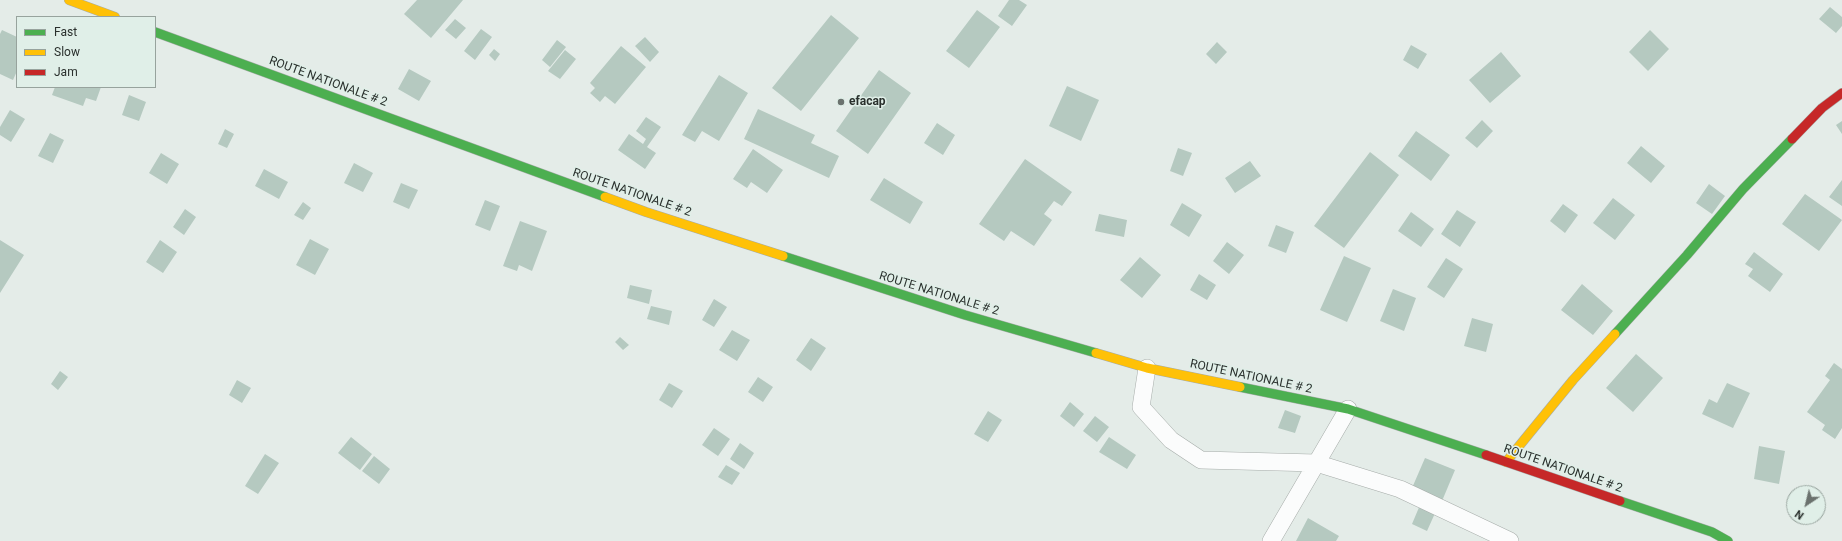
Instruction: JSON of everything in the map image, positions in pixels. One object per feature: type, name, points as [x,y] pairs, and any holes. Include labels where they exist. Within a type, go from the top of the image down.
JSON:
[{"type":"main road","points":[[69,0],[113,16]]},
{"type":"main road","name":"ROUTE NATIONALE # 2","points":[[156,32],[646,212],[965,315],[1147,368],[1348,409],[1506,462],[1712,537],[1728,541]]},
{"type":"main road","points":[[1506,462],[1573,380],[1687,255],[1743,189],[1822,108],[1842,93]]},
{"type":"street","points":[[1147,368],[1141,408],[1170,440],[1201,460],[1316,463],[1400,489],[1510,541]]},
{"type":"street","points":[[1271,541],[1348,409]]},
{"type":"building","points":[[417,0],[463,0],[431,38],[404,14]]},
{"type":"building","points":[[1009,0],[1019,0],[1027,5],[1012,26],[998,16]]},
{"type":"building","points":[[1830,7],[1842,17],[1842,26],[1836,33],[1819,19]]},
{"type":"building","points":[[977,10],[1000,27],[969,68],[946,51]]},
{"type":"building","points":[[831,15],[859,38],[801,111],[772,88]]},
{"type":"building","points":[[455,19],[466,28],[456,39],[445,30]]},
{"type":"building","points":[[481,29],[492,37],[475,60],[464,51]]},
{"type":"building","points":[[2,30],[16,37],[16,73],[13,80],[0,74],[0,34]]},
{"type":"building","points":[[1650,30],[1669,49],[1648,71],[1629,52]]},
{"type":"building","points":[[645,37],[659,52],[650,62],[635,46]]},
{"type":"building","points":[[557,40],[566,47],[550,67],[542,60]]},
{"type":"building","points":[[1217,42],[1227,52],[1216,64],[1206,54]]},
{"type":"building","points":[[1411,45],[1427,54],[1418,69],[1403,60]]},
{"type":"building","points":[[621,46],[646,67],[615,104],[605,96],[600,102],[590,93],[595,88],[590,83]]},
{"type":"building","points":[[494,49],[500,54],[495,61],[489,55]]},
{"type":"building","points":[[565,50],[576,59],[560,79],[548,71]]},
{"type":"building","points":[[1501,52],[1521,76],[1490,103],[1469,80]]},
{"type":"building","points":[[409,69],[431,81],[419,101],[398,89]]},
{"type":"building","points":[[879,70],[911,93],[868,154],[836,131]]},
{"type":"building","points":[[719,75],[748,93],[719,141],[702,131],[695,142],[682,135]]},
{"type":"building","points":[[1067,86],[1099,100],[1081,141],[1049,126]]},
{"type":"building","points":[[55,88],[101,88],[96,101],[86,98],[83,106],[52,95]]},
{"type":"building","points":[[129,95],[146,102],[139,121],[122,115]]},
{"type":"building","points":[[758,109],[815,135],[811,143],[839,156],[829,178],[744,139]]},
{"type":"building","points":[[10,110],[25,119],[11,142],[0,135],[0,127]]},
{"type":"building","points":[[646,117],[661,127],[647,147],[656,153],[645,169],[618,150],[629,134],[643,144],[646,139],[636,131]]},
{"type":"building","points":[[1482,120],[1493,131],[1477,148],[1465,138]]},
{"type":"building","points":[[1842,121],[1842,134],[1836,125]]},
{"type":"building","points":[[937,123],[955,135],[943,155],[924,143]]},
{"type":"building","points":[[225,129],[234,134],[227,148],[218,144]]},
{"type":"building","points":[[1416,131],[1450,155],[1431,181],[1398,156]]},
{"type":"building","points":[[50,133],[64,140],[53,163],[38,156]]},
{"type":"building","points":[[1641,146],[1665,166],[1651,183],[1627,163]]},
{"type":"building","points":[[1178,148],[1192,153],[1183,176],[1170,171]]},
{"type":"building","points":[[753,149],[783,170],[767,193],[751,182],[747,188],[733,179]]},
{"type":"building","points":[[1370,152],[1399,175],[1344,248],[1314,226]]},
{"type":"building","points":[[161,153],[179,164],[167,184],[149,173]]},
{"type":"building","points":[[1025,159],[1072,192],[1062,206],[1054,201],[1044,214],[1052,220],[1034,246],[1011,231],[1004,241],[979,224]]},
{"type":"building","points":[[1250,161],[1261,176],[1235,193],[1225,178]]},
{"type":"building","points":[[354,163],[373,173],[363,192],[344,183]]},
{"type":"building","points":[[264,169],[288,182],[279,199],[255,186]]},
{"type":"building","points":[[884,178],[923,202],[910,224],[870,200]]},
{"type":"building","points":[[1842,180],[1842,206],[1829,197]]},
{"type":"building","points":[[401,183],[418,190],[409,209],[393,202]]},
{"type":"building","points":[[1709,184],[1725,196],[1712,214],[1696,203]]},
{"type":"building","points":[[1805,194],[1842,220],[1819,251],[1782,224]]},
{"type":"building","points":[[1613,198],[1635,215],[1615,240],[1593,223]]},
{"type":"building","points":[[485,200],[500,206],[490,231],[475,225]]},
{"type":"building","points":[[303,202],[311,208],[303,220],[294,215]]},
{"type":"building","points":[[1182,203],[1202,215],[1189,237],[1170,225]]},
{"type":"building","points":[[1563,204],[1578,215],[1565,233],[1550,221]]},
{"type":"building","points":[[185,209],[196,217],[184,235],[173,227]]},
{"type":"building","points":[[1457,210],[1476,222],[1460,247],[1441,234]]},
{"type":"building","points":[[1411,212],[1434,229],[1421,247],[1398,231]]},
{"type":"building","points":[[1099,214],[1127,220],[1124,237],[1095,231]]},
{"type":"building","points":[[520,221],[547,231],[532,271],[519,265],[517,271],[503,266]]},
{"type":"building","points":[[1276,225],[1294,232],[1286,253],[1268,246]]},
{"type":"building","points":[[310,239],[329,249],[315,275],[296,265]]},
{"type":"building","points":[[0,240],[24,255],[0,293]]},
{"type":"building","points":[[160,240],[177,252],[163,273],[146,262]]},
{"type":"building","points":[[1227,242],[1244,255],[1229,274],[1213,261]]},
{"type":"building","points":[[1754,252],[1783,274],[1770,292],[1748,276],[1753,269],[1745,264]]},
{"type":"building","points":[[1344,256],[1371,268],[1347,322],[1320,310]]},
{"type":"building","points":[[1140,257],[1161,275],[1142,298],[1120,280]]},
{"type":"building","points":[[1446,258],[1463,269],[1444,298],[1427,287]]},
{"type":"building","points":[[1199,274],[1216,285],[1207,300],[1190,290]]},
{"type":"building","points":[[1582,284],[1613,311],[1593,335],[1561,310]]},
{"type":"building","points":[[630,285],[652,290],[649,304],[627,298]]},
{"type":"building","points":[[1393,289],[1416,298],[1404,331],[1380,321]]},
{"type":"building","points":[[714,299],[727,307],[714,327],[702,320]]},
{"type":"building","points":[[651,306],[672,311],[669,325],[647,319]]},
{"type":"building","points":[[1472,318],[1493,324],[1486,352],[1464,346]]},
{"type":"building","points":[[732,330],[750,340],[737,361],[719,350]]},
{"type":"building","points":[[620,337],[629,345],[623,350],[615,342]]},
{"type":"building","points":[[811,338],[826,348],[811,371],[796,360]]},
{"type":"building","points":[[1636,354],[1663,378],[1633,412],[1606,388]]},
{"type":"building","points":[[1834,363],[1842,369],[1842,428],[1835,439],[1822,430],[1825,425],[1807,412],[1830,380],[1825,376]]},
{"type":"building","points":[[60,371],[68,377],[58,390],[51,384]]},
{"type":"building","points":[[758,377],[773,387],[763,402],[748,392]]},
{"type":"building","points":[[237,380],[251,388],[242,403],[229,395]]},
{"type":"building","points":[[669,383],[683,391],[672,408],[659,400]]},
{"type":"building","points":[[1727,383],[1750,393],[1733,428],[1702,414],[1709,399],[1717,403]]},
{"type":"building","points":[[1070,402],[1084,414],[1074,427],[1060,416]]},
{"type":"building","points":[[1285,410],[1301,416],[1295,433],[1278,428]]},
{"type":"building","points":[[988,411],[1002,420],[988,442],[974,434]]},
{"type":"building","points":[[1095,416],[1109,427],[1097,442],[1083,431]]},
{"type":"building","points":[[714,428],[730,439],[718,456],[702,445]]},
{"type":"building","points":[[351,437],[372,454],[360,470],[338,453]]},
{"type":"building","points":[[1109,437],[1136,455],[1127,469],[1099,452]]},
{"type":"building","points":[[740,443],[754,453],[744,469],[730,459]]},
{"type":"building","points":[[1759,446],[1785,451],[1779,484],[1754,479]]},
{"type":"building","points":[[265,454],[279,463],[258,494],[245,486]]},
{"type":"building","points":[[374,456],[390,469],[379,484],[362,471]]},
{"type":"building","points":[[1425,458],[1455,470],[1442,501],[1412,488]]},
{"type":"building","points":[[726,465],[740,473],[732,485],[718,477]]},
{"type":"building","points":[[1420,505],[1436,511],[1427,531],[1412,524]]},
{"type":"building","points":[[1308,518],[1339,536],[1336,541],[1296,541]]},
{"type":"traffic: fast","points":[[156,32],[605,197]]},
{"type":"traffic: fast","points":[[1615,334],[1687,255],[1743,189],[1792,139]]},
{"type":"traffic: fast","points":[[783,256],[965,315],[1096,353]]},
{"type":"traffic: fast","points":[[1240,387],[1348,409],[1486,455]]},
{"type":"traffic: fast","points":[[1620,501],[1712,532],[1728,541]]},
{"type":"traffic: slow","points":[[69,0],[112,16]]},
{"type":"traffic: slow","points":[[605,197],[646,212],[783,256]]},
{"type":"traffic: slow","points":[[1506,462],[1573,380],[1615,334]]},
{"type":"traffic: slow","points":[[1096,353],[1147,368],[1240,387]]},
{"type":"traffic: jam","points":[[1792,139],[1822,108],[1842,93]]},
{"type":"traffic: jam","points":[[1486,455],[1620,501]]},
{"type":"place","name":"efacap","points":[[841,102]]}]
